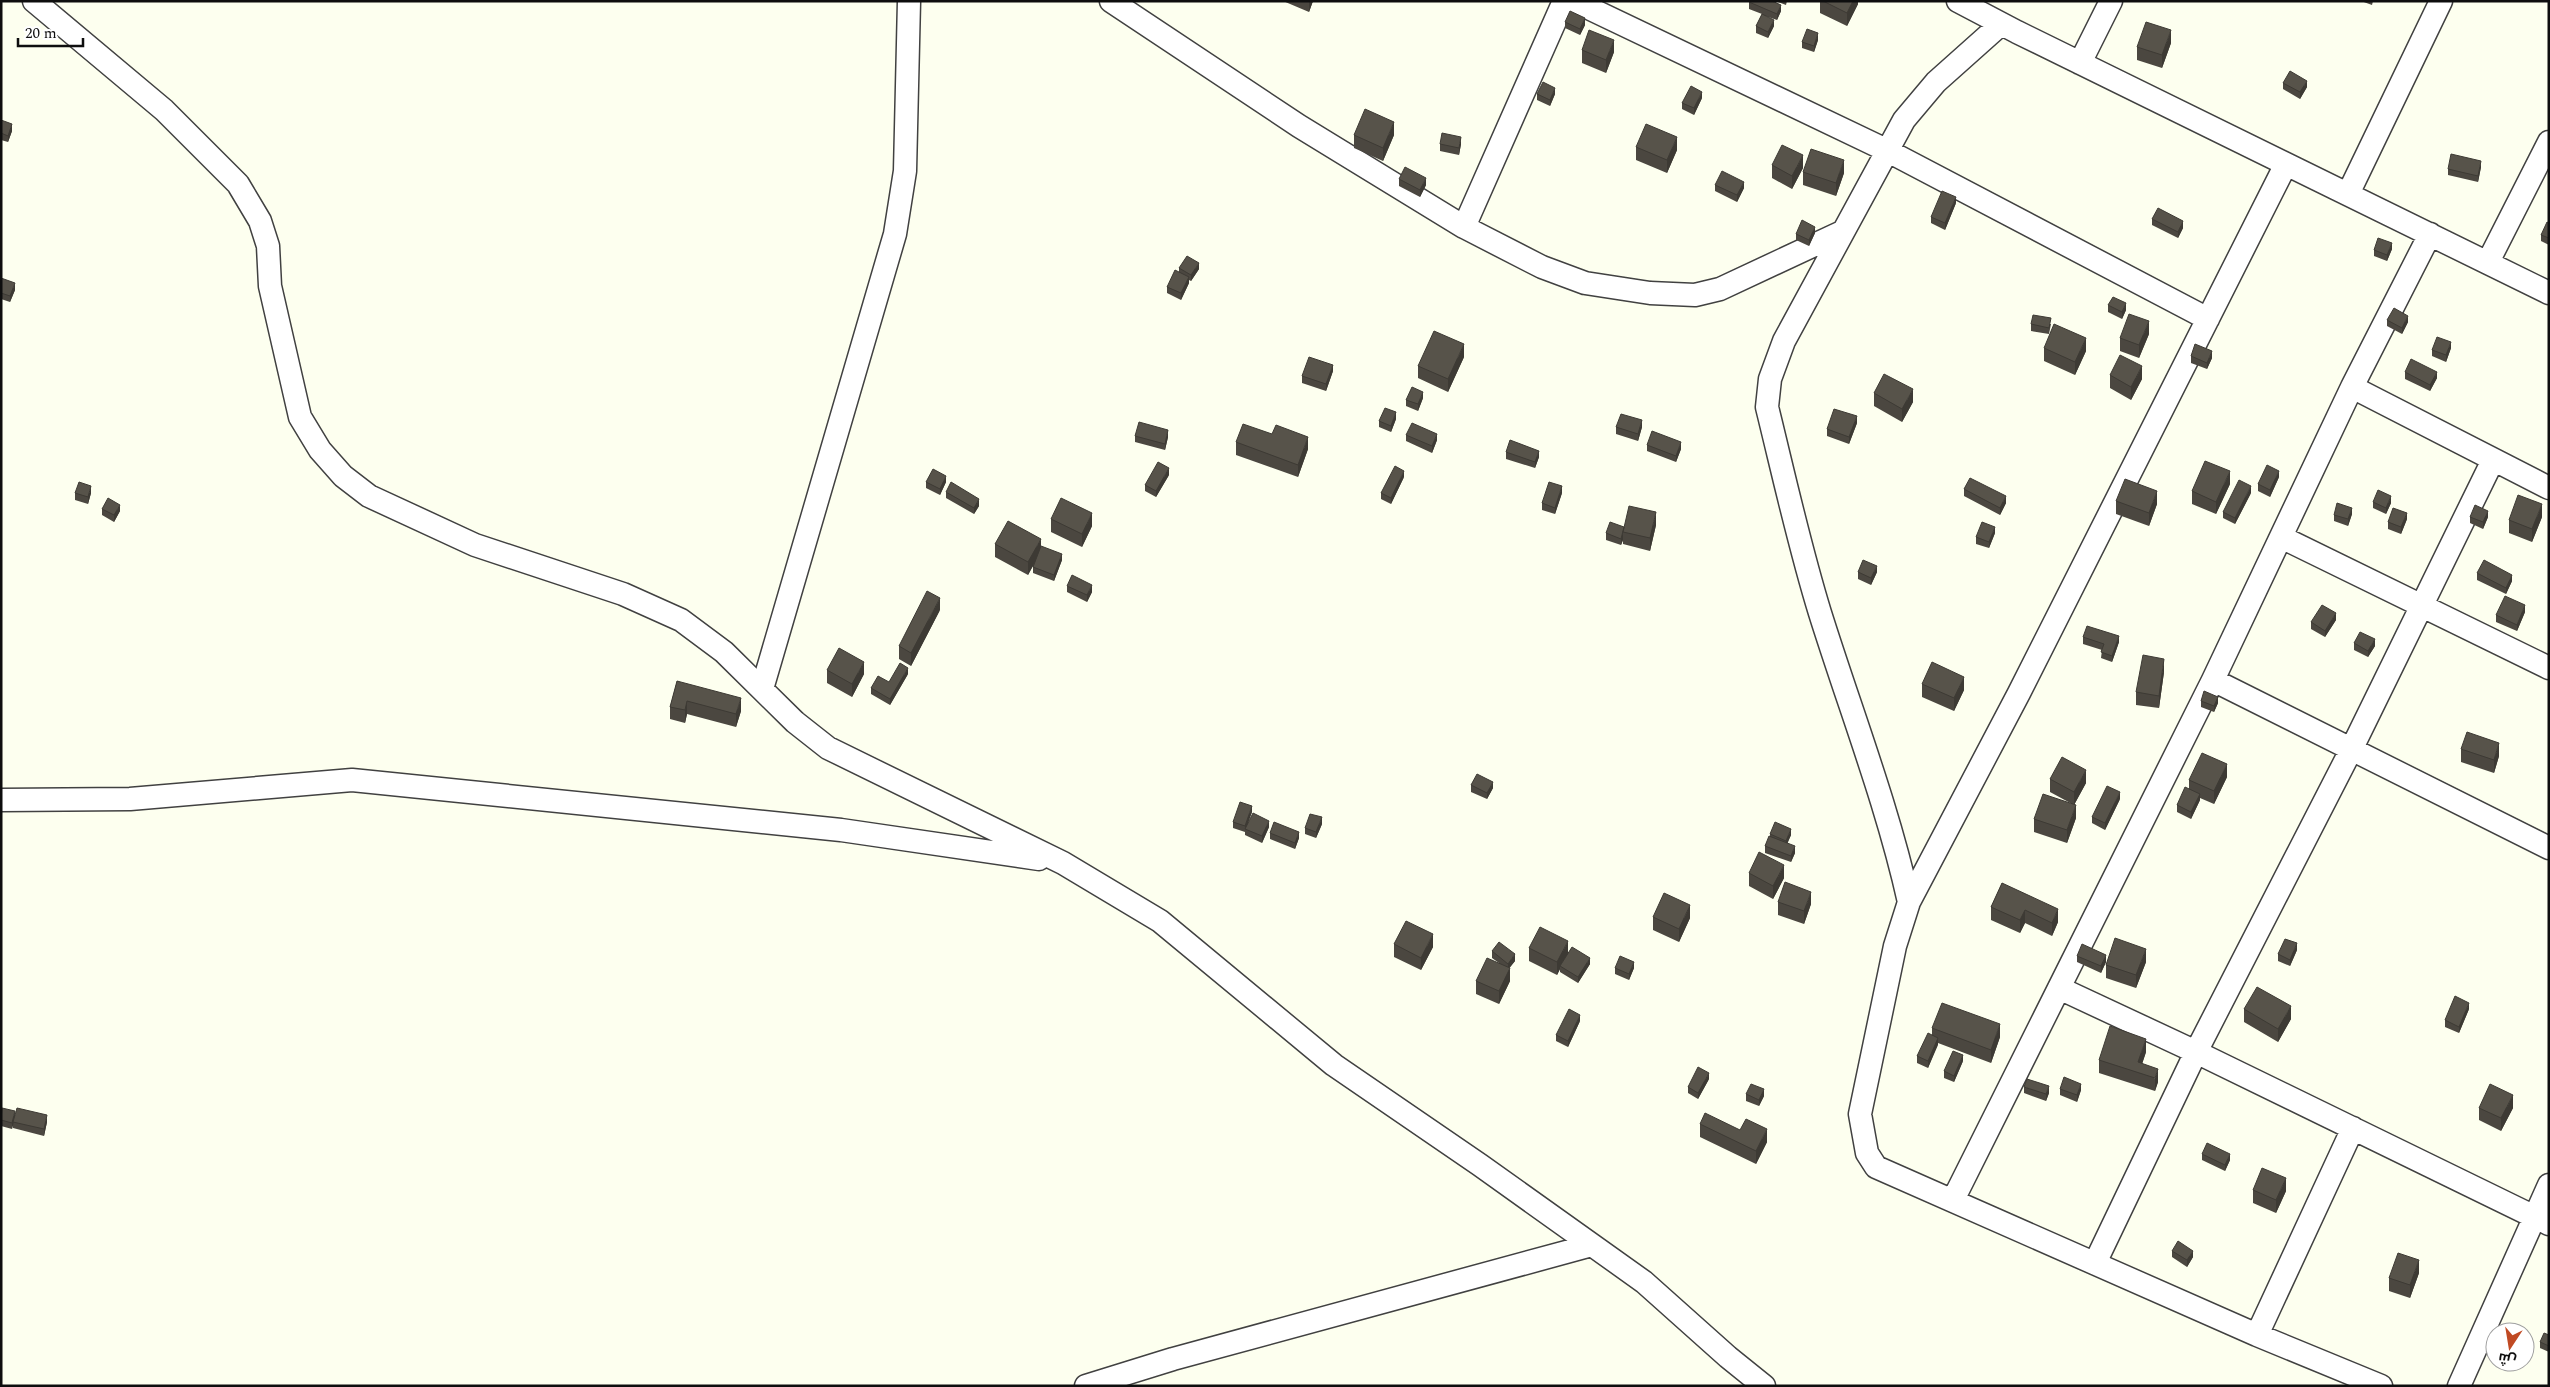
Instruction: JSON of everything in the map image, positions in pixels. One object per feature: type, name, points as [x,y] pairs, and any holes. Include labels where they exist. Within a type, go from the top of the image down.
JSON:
[{"type":"street","points":[[34,1],[164,110],[238,184],[260,221],[268,246],[270,286],[300,417],[320,450],[343,476],[369,496],[474,545],[623,594],[680,620],[724,652],[795,722],[828,748],[1062,863],[1160,921],[1334,1065],[1644,1282],[1728,1357],[1764,1386]]},
{"type":"street","points":[[762,689],[895,234],[905,171],[909,1]]},
{"type":"street","points":[[1111,1],[1299,126],[1464,227],[1542,267],[1585,283],[1650,294],[1695,295],[1720,288],[1842,232]]},
{"type":"street","points":[[1464,227],[1564,1]]},
{"type":"street","points":[[1574,1],[1886,150],[2208,319]]},
{"type":"street","points":[[1958,1],[2080,63],[2549,293]]},
{"type":"street","points":[[2080,63],[2111,1]]},
{"type":"street","points":[[2348,194],[2441,1]]},
{"type":"street","points":[[1909,902],[1872,767],[1820,612],[1767,407],[1770,379],[1784,342],[1886,150],[1904,120],[1936,82],[2002,24]]},
{"type":"street","points":[[2488,262],[2549,142]]},
{"type":"street","points":[[2286,164],[2019,693],[1909,902],[1895,946],[1860,1114],[1867,1153],[1876,1167],[2257,1335],[2381,1386]]},
{"type":"street","points":[[1953,1200],[2213,680],[2352,387],[2430,234]]},
{"type":"street","points":[[2352,387],[2549,488]]},
{"type":"street","points":[[2095,1263],[2196,1052],[2352,748],[2493,460]]},
{"type":"street","points":[[2281,537],[2549,668]]},
{"type":"street","points":[[2213,680],[2549,848]]},
{"type":"street","points":[[1,800],[130,798],[352,780],[842,830],[1062,863]]},
{"type":"street","points":[[2059,988],[2196,1052],[2541,1220]]},
{"type":"street","points":[[2257,1335],[2353,1128]]},
{"type":"street","points":[[2459,1386],[2541,1220],[2549,1185]]},
{"type":"street","points":[[1086,1386],[1173,1359],[1592,1245]]},
{"type":"building","points":[[1750,1],[1772,1],[1781,5],[1777,14]]},
{"type":"building","points":[[1823,1],[1853,1],[1847,13]]},
{"type":"building","points":[[1570,11],[1585,18],[1580,29],[1565,22]]},
{"type":"building","points":[[1762,14],[1774,20],[1768,32],[1756,26]]},
{"type":"building","points":[[2146,22],[2171,30],[2162,55],[2137,47]]},
{"type":"building","points":[[1807,29],[1818,33],[1814,46],[1802,42]]},
{"type":"building","points":[[1589,30],[1614,40],[1606,60],[1582,50]]},
{"type":"building","points":[[2290,71],[2307,81],[2300,92],[2283,83]]},
{"type":"building","points":[[1543,82],[1555,88],[1550,100],[1537,94]]},
{"type":"building","points":[[1691,86],[1702,92],[1694,108],[1682,103]]},
{"type":"building","points":[[1365,109],[1394,122],[1383,148],[1354,135]]},
{"type":"building","points":[[1,120],[12,124],[8,136],[1,133]]},
{"type":"building","points":[[1646,124],[1677,137],[1667,160],[1636,147]]},
{"type":"building","points":[[1442,133],[1461,137],[1459,148],[1440,144]]},
{"type":"building","points":[[1782,145],[1803,155],[1792,176],[1772,165]]},
{"type":"building","points":[[1811,149],[1844,160],[1836,183],[1803,172]]},
{"type":"building","points":[[2451,154],[2481,161],[2478,176],[2448,169]]},
{"type":"building","points":[[1405,167],[1426,178],[1420,190],[1399,179]]},
{"type":"building","points":[[1722,171],[1744,182],[1737,195],[1715,185]]},
{"type":"building","points":[[1942,191],[1956,197],[1945,223],[1931,217]]},
{"type":"building","points":[[2158,208],[2183,221],[2178,232],[2152,219]]},
{"type":"building","points":[[1802,220],[1815,227],[1809,240],[1796,234]]},
{"type":"building","points":[[2547,222],[2549,223],[2549,238],[2541,235]]},
{"type":"building","points":[[2378,238],[2392,243],[2387,255],[2374,250]]},
{"type":"building","points":[[1187,256],[1199,263],[1191,275],[1179,268]]},
{"type":"building","points":[[1175,270],[1189,277],[1181,293],[1167,287]]},
{"type":"building","points":[[1,278],[15,283],[10,296],[1,293]]},
{"type":"building","points":[[2113,297],[2126,303],[2122,312],[2108,305]]},
{"type":"building","points":[[2394,308],[2408,316],[2402,328],[2387,320]]},
{"type":"building","points":[[2129,314],[2149,321],[2139,345],[2120,338]]},
{"type":"building","points":[[2033,315],[2051,318],[2049,328],[2031,324]]},
{"type":"building","points":[[2054,324],[2086,338],[2075,362],[2044,348]]},
{"type":"building","points":[[1434,331],[1464,344],[1448,379],[1418,366]]},
{"type":"building","points":[[2437,337],[2451,342],[2446,355],[2432,350]]},
{"type":"building","points":[[2195,344],[2212,351],[2207,363],[2191,356]]},
{"type":"building","points":[[2120,355],[2142,366],[2131,387],[2110,375]]},
{"type":"building","points":[[1309,357],[1333,365],[1326,384],[1302,376]]},
{"type":"building","points":[[2411,359],[2437,372],[2430,385],[2405,372]]},
{"type":"building","points":[[1884,374],[1913,389],[1902,409],[1874,393]]},
{"type":"building","points":[[1412,387],[1423,392],[1418,404],[1406,400]]},
{"type":"building","points":[[1385,408],[1396,412],[1391,426],[1379,421]]},
{"type":"building","points":[[1834,409],[1857,416],[1849,437],[1827,429]]},
{"type":"building","points":[[1621,414],[1642,420],[1638,434],[1616,427]]},
{"type":"building","points":[[1139,422],[1168,430],[1165,444],[1135,436]]},
{"type":"building","points":[[1412,423],[1437,434],[1432,446],[1406,435]]},
{"type":"building","points":[[1243,424],[1272,434],[1276,425],[1308,437],[1298,465],[1236,442]]},
{"type":"building","points":[[1652,431],[1681,442],[1676,456],[1647,445]]},
{"type":"building","points":[[1510,440],[1539,451],[1535,462],[1506,452]]},
{"type":"building","points":[[2205,461],[2230,471],[2216,502],[2192,491]]},
{"type":"building","points":[[1158,462],[1169,468],[1156,491],[1145,485]]},
{"type":"building","points":[[2267,465],[2279,471],[2270,490],[2258,484]]},
{"type":"building","points":[[1395,466],[1404,471],[1391,498],[1381,493]]},
{"type":"building","points":[[933,469],[946,476],[940,489],[926,482]]},
{"type":"building","points":[[1970,478],[2006,496],[2000,508],[1964,489]]},
{"type":"building","points":[[2125,479],[2157,491],[2149,513],[2116,501]]},
{"type":"building","points":[[2239,480],[2251,486],[2235,518],[2223,512]]},
{"type":"building","points":[[79,482],[91,486],[88,497],[75,493]]},
{"type":"building","points":[[951,482],[979,499],[974,508],[946,492]]},
{"type":"building","points":[[1549,482],[1562,486],[1555,508],[1542,503]]},
{"type":"building","points":[[2378,490],[2391,496],[2386,508],[2373,502]]},
{"type":"building","points":[[2518,495],[2542,504],[2532,529],[2509,520]]},
{"type":"building","points":[[108,498],[120,505],[114,515],[102,509]]},
{"type":"building","points":[[1061,498],[1092,513],[1082,534],[1051,519]]},
{"type":"building","points":[[2337,503],[2352,508],[2348,519],[2334,515]]},
{"type":"building","points":[[2475,505],[2488,511],[2483,522],[2470,517]]},
{"type":"building","points":[[1629,506],[1656,512],[1650,538],[1623,532]]},
{"type":"building","points":[[2393,508],[2407,513],[2401,527],[2388,522]]},
{"type":"building","points":[[1008,521],[1041,539],[1028,562],[995,544]]},
{"type":"building","points":[[1610,522],[1624,527],[1621,539],[1606,533]]},
{"type":"building","points":[[1982,522],[1995,527],[1989,542],[1976,537]]},
{"type":"building","points":[[1041,546],[1062,554],[1054,575],[1033,567]]},
{"type":"building","points":[[1863,560],[1877,566],[1871,578],[1858,572]]},
{"type":"building","points":[[2484,560],[2512,575],[2506,588],[2477,573]]},
{"type":"building","points":[[1072,575],[1092,585],[1087,595],[1067,586]]},
{"type":"building","points":[[927,591],[940,598],[911,653],[899,646]]},
{"type":"building","points":[[2505,596],[2525,605],[2517,625],[2496,615]]},
{"type":"building","points":[[2322,605],[2336,613],[2325,631],[2311,622]]},
{"type":"building","points":[[2087,626],[2119,636],[2112,656],[2101,652],[2104,644],[2083,637]]},
{"type":"building","points":[[2360,632],[2375,639],[2368,651],[2354,643]]},
{"type":"building","points":[[839,648],[864,662],[852,684],[827,670]]},
{"type":"building","points":[[2143,655],[2164,659],[2159,696],[2136,692]]},
{"type":"building","points":[[1932,662],[1964,677],[1954,698],[1922,684]]},
{"type":"building","points":[[900,663],[908,668],[890,699],[871,688],[878,676],[889,682]]},
{"type":"building","points":[[677,681],[741,698],[736,714],[687,701],[685,710],[670,707]]},
{"type":"building","points":[[2204,691],[2218,697],[2214,706],[2201,701]]},
{"type":"building","points":[[2467,732],[2499,743],[2494,760],[2461,749]]},
{"type":"building","points":[[2202,753],[2227,764],[2214,791],[2189,780]]},
{"type":"building","points":[[2062,757],[2086,770],[2074,792],[2050,779]]},
{"type":"building","points":[[1477,774],[1493,782],[1487,793],[1471,785]]},
{"type":"building","points":[[2107,786],[2120,792],[2105,823],[2092,817]]},
{"type":"building","points":[[2185,787],[2200,794],[2191,812],[2177,805]]},
{"type":"building","points":[[2043,794],[2076,805],[2067,830],[2034,819]]},
{"type":"building","points":[[1240,802],[1252,806],[1245,826],[1233,822]]},
{"type":"building","points":[[1253,813],[1269,821],[1262,836],[1245,829]]},
{"type":"building","points":[[1310,814],[1322,817],[1316,832],[1305,828]]},
{"type":"building","points":[[1274,822],[1299,832],[1295,843],[1270,833]]},
{"type":"building","points":[[1775,822],[1791,829],[1786,841],[1770,834]]},
{"type":"building","points":[[1769,836],[1795,846],[1791,856],[1765,846]]},
{"type":"building","points":[[1759,852],[1784,865],[1773,886],[1749,873]]},
{"type":"building","points":[[1785,882],[1811,892],[1804,911],[1778,902]]},
{"type":"building","points":[[2002,883],[2058,909],[2052,923],[2025,910],[2020,920],[1991,907]]},
{"type":"building","points":[[1664,893],[1690,905],[1679,929],[1653,917]]},
{"type":"building","points":[[1406,921],[1433,934],[1421,958],[1394,944]]},
{"type":"building","points":[[1540,927],[1568,941],[1557,962],[1529,948]]},
{"type":"building","points":[[2115,938],[2146,949],[2136,975],[2106,965]]},
{"type":"building","points":[[2285,939],[2297,943],[2290,960],[2278,954]]},
{"type":"building","points":[[1499,942],[1515,954],[1508,964],[1492,951]]},
{"type":"building","points":[[2082,944],[2106,955],[2101,966],[2077,956]]},
{"type":"building","points":[[1572,947],[1590,958],[1578,977],[1560,966]]},
{"type":"building","points":[[1620,956],[1634,962],[1629,974],[1615,968]]},
{"type":"building","points":[[1487,958],[1510,968],[1499,991],[1476,981]]},
{"type":"building","points":[[2257,987],[2291,1006],[2278,1029],[2244,1009]]},
{"type":"building","points":[[2455,996],[2469,1003],[2459,1027],[2445,1020]]},
{"type":"building","points":[[1942,1003],[2000,1024],[1991,1050],[1932,1028]]},
{"type":"building","points":[[1569,1009],[1580,1015],[1568,1041],[1556,1035]]},
{"type":"building","points":[[2110,1026],[2146,1039],[2138,1062],[2158,1069],[2155,1078],[2099,1060]]},
{"type":"building","points":[[1928,1033],[1938,1038],[1928,1061],[1917,1056]]},
{"type":"building","points":[[1953,1051],[1963,1055],[1954,1076],[1944,1071]]},
{"type":"building","points":[[1698,1067],[1709,1073],[1698,1093],[1688,1087]]},
{"type":"building","points":[[2064,1077],[2081,1084],[2077,1095],[2060,1089]]},
{"type":"building","points":[[2027,1079],[2049,1086],[2046,1094],[2024,1087]]},
{"type":"building","points":[[1751,1084],[1764,1089],[1759,1100],[1746,1094]]},
{"type":"building","points":[[2490,1084],[2513,1095],[2501,1118],[2479,1108]]},
{"type":"building","points":[[2,1108],[15,1111],[12,1123],[1,1120]]},
{"type":"building","points":[[17,1108],[47,1115],[44,1129],[13,1122]]},
{"type":"building","points":[[1705,1113],[1740,1130],[1746,1119],[1767,1129],[1756,1151],[1700,1124]]},
{"type":"building","points":[[2207,1143],[2230,1154],[2225,1165],[2202,1154]]},
{"type":"building","points":[[2262,1168],[2286,1178],[2276,1200],[2253,1190]]},
{"type":"building","points":[[2178,1241],[2193,1251],[2187,1260],[2172,1251]]},
{"type":"building","points":[[2398,1253],[2419,1260],[2410,1285],[2389,1278]]},
{"type":"building","points":[[2544,1333],[2549,1335],[2549,1346],[2540,1342]]}]
